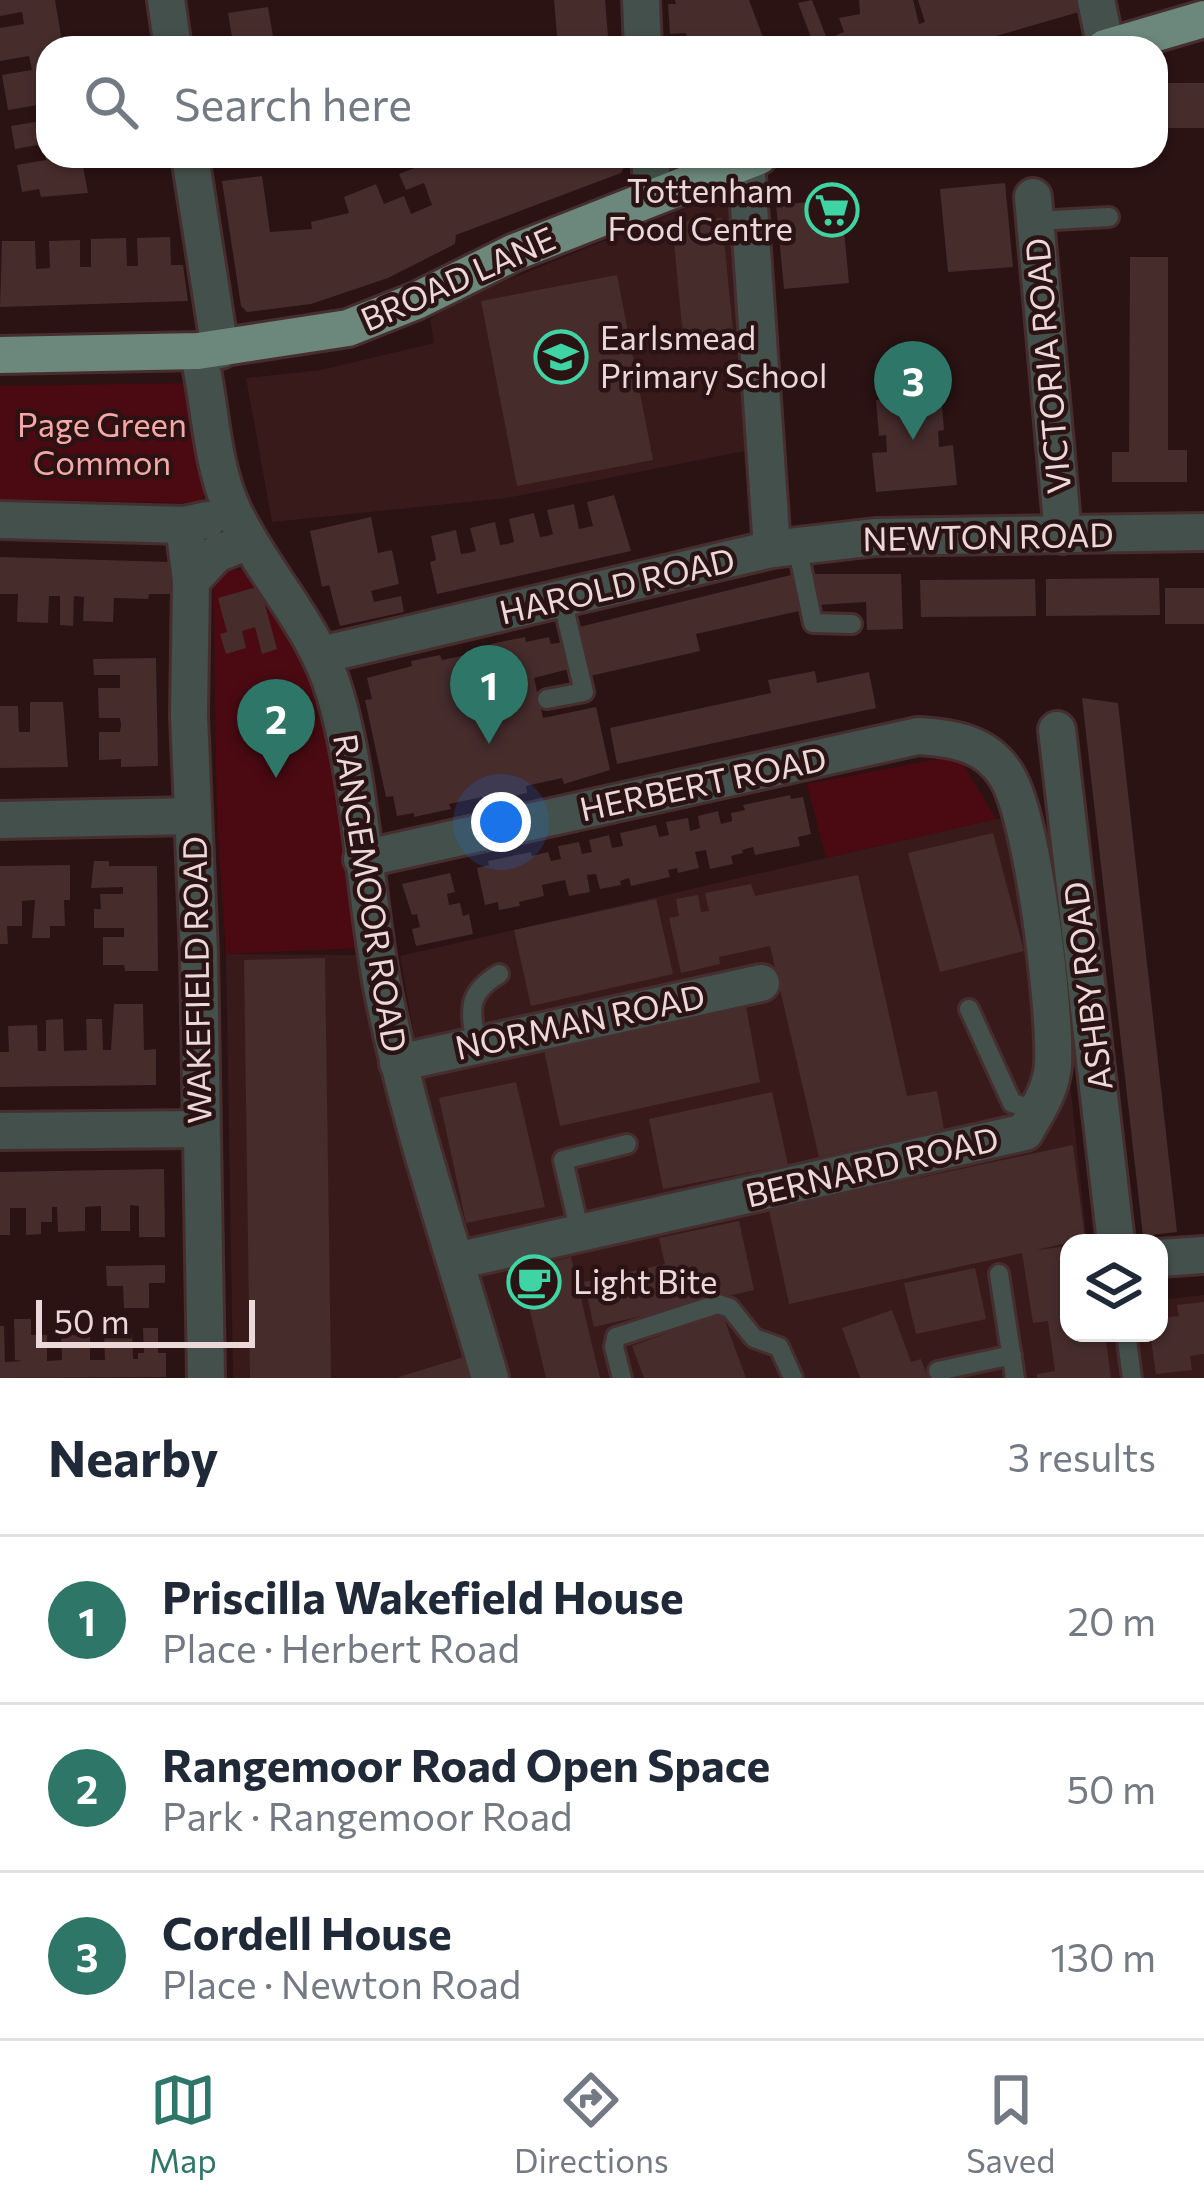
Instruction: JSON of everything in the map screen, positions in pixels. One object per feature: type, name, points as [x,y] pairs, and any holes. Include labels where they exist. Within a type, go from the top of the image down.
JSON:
[{"type":"main road","points":[[1146,36],[1204,19]]},
{"type":"main road","name":"BROAD LANE","points":[[0,355],[209,350],[366,322],[515,252],[727,168]]},
{"type":"street","points":[[166,0],[171,36]]},
{"type":"street","points":[[641,0],[643,36]]},
{"type":"street","points":[[1096,0],[1103,36]]},
{"type":"street","points":[[191,168],[219,472],[249,541],[216,554],[191,581]]},
{"type":"street","points":[[651,168],[653,197]]},
{"type":"street","points":[[753,168],[784,548]]},
{"type":"street","name":"VICTORIA ROAD","points":[[1034,209],[1063,535]]},
{"type":"street","points":[[0,520],[184,525],[199,524],[231,506]]},
{"type":"street","name":"WAKEFIELD ROAD","points":[[184,525],[185,564],[191,581],[189,716],[206,1378]]},
{"type":"street","name":"NEWTON ROAD","points":[[784,548],[876,537],[1204,532]]},
{"type":"street","name":"RANGEMOOR ROAD","points":[[249,541],[321,656],[335,692],[398,1063],[490,1378]]},
{"type":"street","name":"HAROLD ROAD","points":[[321,656],[784,548]]},
{"type":"street","name":"ASHBY ROAD","points":[[1057,730],[1115,1234]]},
{"type":"street","name":"HERBERT ROAD","points":[[362,859],[918,736],[952,738],[980,749],[1005,772],[1019,800]]},
{"type":"street","name":"BERNARD ROAD","points":[[456,1262],[1025,1132],[1048,1093],[1053,1064],[1046,971],[1019,800]]},
{"type":"street","points":[[0,820],[194,816]]},
{"type":"street","name":"NORMAN ROAD","points":[[398,1063],[761,983]]},
{"type":"street","points":[[0,1130],[201,1129]]},
{"type":"street","points":[[1168,1258],[1204,1256]]},
{"type":"lane","points":[[1034,209],[1109,217]]},
{"type":"lane","points":[[784,548],[813,623],[852,624]]},
{"type":"lane","points":[[547,699],[584,692],[562,599]]},
{"type":"lane","points":[[477,1045],[473,1000],[479,986],[500,974]]},
{"type":"lane","points":[[970,1010],[1012,1103],[1037,1110]]},
{"type":"lane","points":[[580,1233],[563,1160],[626,1144]]},
{"type":"lane","points":[[999,1274],[1015,1378]]},
{"type":"lane","points":[[622,1378],[616,1337],[712,1304],[724,1304],[754,1338],[779,1347],[793,1378]]},
{"type":"lane","points":[[1127,1342],[1132,1378]]},
{"type":"lane","points":[[938,1371],[1012,1355]]},
{"type":"shaded area","name":"Earlsmead Primary School","points":[[733,189],[750,450],[507,498],[272,522],[246,378],[321,370],[434,343],[430,319],[465,297]]},
{"type":"shaded area","points":[[1033,817],[1071,1092],[1086,1234],[1060,1234],[1060,1342],[1168,1342],[1168,1299],[1204,1295],[1204,1378],[233,1378],[226,954],[362,955],[466,1327],[400,956],[996,819]]},
{"type":"green space","name":"Page Green Common","points":[[189,383],[204,495],[199,503],[0,499],[0,386]]},
{"type":"green space","points":[[230,570],[247,570],[262,588],[321,693],[361,948],[226,954],[217,822],[213,583]]},
{"type":"green space","points":[[943,758],[962,762],[996,819],[826,858],[807,784]]},
{"type":"building","points":[[0,0],[55,0],[61,36],[36,36],[36,105],[8,110],[2,75],[32,70],[29,56],[0,61],[0,28],[24,24],[22,12],[0,16]]},
{"type":"building","points":[[554,0],[605,0],[608,36],[557,36]]},
{"type":"building","points":[[675,0],[749,0],[762,36],[670,34],[668,4],[676,4]]},
{"type":"building","points":[[812,0],[826,36],[810,36],[798,3]]},
{"type":"building","points":[[859,0],[913,0],[919,24],[925,22],[918,0],[1077,0],[1079,12],[996,36],[834,36],[844,32],[839,18],[860,14]]},
{"type":"building","points":[[268,7],[273,36],[232,36],[228,13]]},
{"type":"building","points":[[1168,83],[1204,83],[1204,128],[1168,128]]},
{"type":"building","points":[[36,122],[36,145],[15,149],[11,126]]},
{"type":"building","points":[[36,162],[36,168],[83,168],[88,193],[41,197],[39,189],[22,192],[17,165]]},
{"type":"building","points":[[415,168],[624,168],[621,173],[456,235],[455,244],[388,278],[311,304],[247,312],[241,306],[222,181],[262,176],[270,232],[312,229],[311,222],[349,213],[344,197],[376,184],[384,204],[404,196],[411,214],[432,205],[424,183],[406,190],[399,174]]},
{"type":"building","points":[[1005,183],[1013,267],[948,272],[940,189]]},
{"type":"building","points":[[841,199],[849,283],[784,289],[776,205]]},
{"type":"building","points":[[722,218],[733,331],[683,336],[672,222]]},
{"type":"building","points":[[170,237],[171,265],[183,265],[188,301],[0,307],[2,241],[35,241],[36,269],[50,268],[49,241],[80,240],[80,267],[91,267],[91,239],[126,238],[127,266],[138,266],[137,238]]},
{"type":"building","points":[[1130,257],[1168,257],[1168,450],[1187,450],[1187,482],[1112,482],[1112,452],[1129,452]]},
{"type":"building","points":[[617,275],[653,460],[517,486],[481,301]]},
{"type":"building","points":[[941,394],[944,430],[938,431],[939,447],[953,445],[957,485],[876,492],[872,453],[887,452],[886,435],[879,436],[876,400]]},
{"type":"building","points":[[614,495],[631,551],[437,594],[430,562],[436,560],[431,536],[456,530],[461,554],[468,553],[476,551],[470,528],[495,522],[500,545],[507,544],[514,542],[509,519],[534,513],[540,537],[547,536],[553,534],[547,510],[574,504],[579,529],[593,526],[587,502]]},
{"type":"building","points":[[371,517],[378,553],[392,550],[399,584],[371,591],[374,602],[401,596],[404,612],[340,626],[329,585],[322,587],[310,531]]},
{"type":"building","points":[[0,557],[171,562],[170,594],[114,598],[113,622],[83,621],[84,597],[74,596],[73,626],[60,625],[60,596],[49,596],[48,623],[17,622],[18,594],[0,594]]},
{"type":"building","points":[[810,574],[901,574],[903,629],[867,630],[866,602],[817,605]]},
{"type":"building","points":[[791,575],[799,611],[696,634],[700,651],[590,676],[579,627]]},
{"type":"building","points":[[1159,578],[1160,615],[1046,616],[1046,579]]},
{"type":"building","points":[[1035,579],[1036,616],[921,617],[920,580]]},
{"type":"building","points":[[260,586],[277,649],[262,654],[255,627],[242,631],[246,648],[226,654],[220,634],[227,632],[218,598]]},
{"type":"building","points":[[1165,588],[1204,588],[1204,624],[1165,624]]},
{"type":"building","points":[[525,637],[526,642],[549,637],[551,644],[563,642],[569,669],[534,678],[543,718],[596,707],[610,770],[564,784],[562,778],[526,786],[527,793],[449,804],[451,809],[414,817],[414,813],[397,816],[393,796],[386,797],[365,700],[372,699],[367,678],[412,666],[411,661],[466,655]]},
{"type":"building","points":[[156,658],[158,766],[121,767],[121,759],[99,760],[99,732],[120,732],[121,725],[120,718],[99,718],[98,688],[120,688],[120,675],[94,675],[93,659]]},
{"type":"building","points":[[815,671],[817,683],[869,672],[876,708],[617,764],[610,728],[771,693],[768,680]]},
{"type":"building","points":[[1082,698],[1118,703],[1177,1232],[1143,1234]]},
{"type":"building","points":[[30,702],[63,702],[68,767],[0,768],[0,706],[18,706],[19,732],[30,732]]},
{"type":"building","points":[[790,795],[791,799],[803,797],[811,834],[798,837],[800,846],[755,855],[753,847],[731,856],[733,864],[710,869],[706,850],[695,852],[699,868],[678,873],[677,868],[668,870],[670,877],[631,886],[629,878],[620,881],[621,885],[600,889],[596,874],[587,875],[590,892],[569,896],[565,880],[542,885],[544,896],[519,902],[520,906],[499,910],[498,902],[485,905],[477,868],[489,865],[488,861],[531,852],[532,856],[548,852],[551,861],[561,859],[558,846],[579,842],[582,854],[592,852],[589,840],[609,835],[612,848],[623,846],[620,833],[656,825],[659,837],[669,835],[666,822],[688,818],[690,831],[700,828],[698,816],[718,811],[721,824],[732,821],[731,813],[745,810],[743,805]]},
{"type":"building","points":[[993,833],[1024,951],[940,972],[908,853]]},
{"type":"building","points":[[94,861],[109,861],[109,866],[157,866],[158,971],[103,965],[103,937],[124,937],[124,928],[94,928],[94,909],[101,909],[100,894],[123,894],[123,887],[91,888]]},
{"type":"building","points":[[70,865],[65,926],[50,926],[50,938],[32,938],[35,900],[22,901],[22,926],[7,926],[8,944],[0,944],[0,866]]},
{"type":"building","points":[[450,873],[455,892],[447,894],[449,905],[460,903],[463,916],[469,914],[473,934],[416,946],[412,929],[420,927],[402,884]]},
{"type":"building","points":[[858,875],[907,1096],[937,1091],[944,1129],[819,1157],[770,946],[719,957],[720,964],[681,973],[669,918],[679,916],[676,899],[698,895],[701,912],[709,911],[705,893],[751,884],[755,896]]},
{"type":"building","points":[[656,899],[673,974],[531,1006],[514,930]]},
{"type":"building","points":[[325,958],[331,1378],[250,1378],[244,960]]},
{"type":"building","points":[[114,1004],[143,1004],[144,1050],[156,1049],[156,1085],[0,1087],[0,1052],[9,1052],[8,1026],[37,1025],[38,1051],[46,1051],[46,1020],[63,1019],[64,1051],[87,1050],[86,1019],[102,1019],[103,1050],[111,1050]]},
{"type":"building","points":[[746,1007],[760,1082],[560,1126],[544,1050]]},
{"type":"building","points":[[516,1082],[545,1207],[466,1223],[439,1098]]},
{"type":"building","points":[[772,1092],[788,1165],[663,1189],[649,1119]]},
{"type":"building","points":[[1073,1145],[1084,1234],[1060,1234],[1060,1245],[1036,1250],[1060,1247],[1060,1342],[1106,1342],[1111,1378],[1037,1378],[1037,1374],[1055,1371],[1048,1321],[1033,1323],[1022,1253],[789,1304],[769,1210]]},
{"type":"building","points":[[164,1169],[165,1237],[139,1237],[139,1206],[130,1205],[130,1231],[101,1231],[101,1206],[85,1207],[85,1231],[58,1232],[57,1207],[52,1207],[52,1222],[41,1222],[41,1234],[26,1235],[26,1208],[10,1208],[10,1235],[0,1235],[0,1172]]},
{"type":"building","points":[[739,1221],[754,1290],[594,1327],[584,1282],[665,1264],[659,1238]]},
{"type":"building","points":[[571,1257],[600,1378],[546,1378],[520,1269]]},
{"type":"building","points":[[165,1265],[165,1283],[149,1283],[149,1308],[124,1308],[123,1286],[107,1286],[106,1266]]},
{"type":"building","points":[[975,1268],[986,1319],[916,1334],[904,1283]]},
{"type":"building","points":[[1204,1302],[1204,1354],[1190,1356],[1192,1370],[1156,1374],[1151,1342],[1168,1342],[1168,1317],[1179,1316],[1177,1305]]},
{"type":"building","points":[[892,1310],[911,1362],[921,1359],[928,1378],[860,1378],[842,1328]]},
{"type":"building","points":[[722,1313],[746,1378],[644,1378],[632,1346]]},
{"type":"building","points":[[14,1319],[31,1319],[31,1335],[47,1335],[47,1361],[62,1360],[61,1335],[90,1335],[90,1360],[105,1360],[104,1334],[132,1334],[133,1359],[138,1359],[138,1353],[144,1353],[143,1328],[158,1328],[158,1353],[166,1353],[166,1377],[0,1378],[0,1326],[4,1326],[5,1362],[22,1361],[15,1360]]},
{"type":"building","points":[[464,1357],[471,1378],[399,1378],[399,1377]]},
{"type":"place","name":"Tottenham Food Centre","points":[[832,210]]},
{"type":"place","name":"Earlsmead Primary School","points":[[561,357]]},
{"type":"place","name":"Cordell House","points":[[913,440]]},
{"type":"place","name":"Priscilla Wakefield House","points":[[489,744]]},
{"type":"place","name":"Rangemoor Road Open Space","points":[[276,778]]},
{"type":"place","name":"Light Bite","points":[[534,1282]]}]
